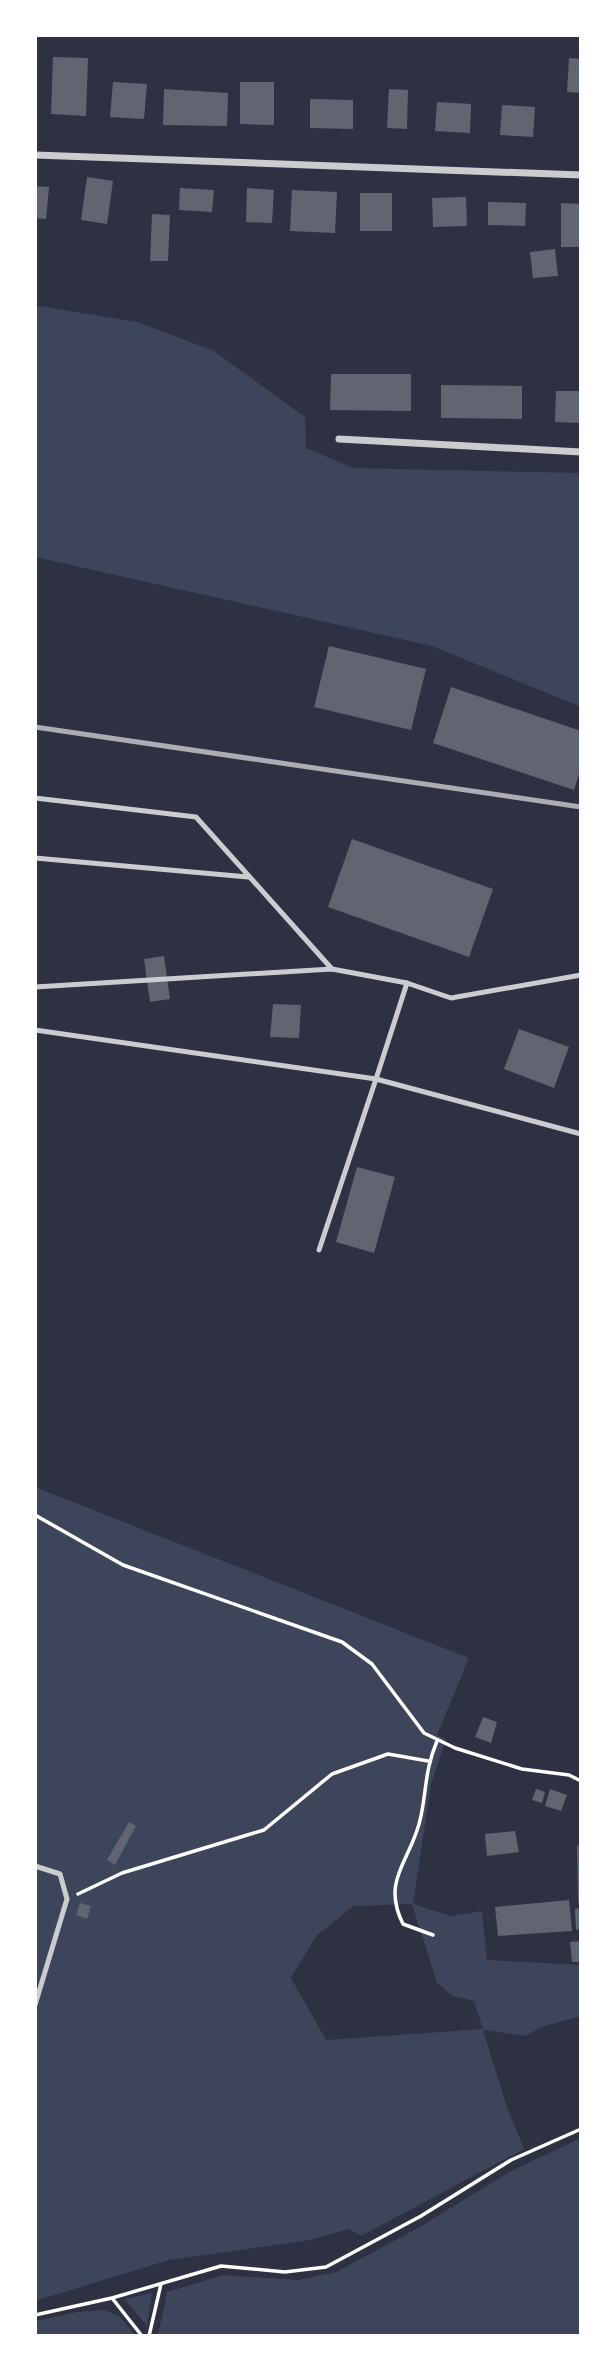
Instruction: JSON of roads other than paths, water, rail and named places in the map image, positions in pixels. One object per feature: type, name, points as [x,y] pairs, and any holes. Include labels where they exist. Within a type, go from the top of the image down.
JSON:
[{"type":"street","points":[[35,155],[581,175]]},
{"type":"street","points":[[339,439],[581,452]]},
{"type":"lane","points":[[35,798],[196,817],[332,969]]},
{"type":"lane","points":[[35,858],[249,877]]},
{"type":"lane","points":[[35,987],[332,969],[407,983],[451,998],[581,975]]},
{"type":"lane","points":[[319,1250],[407,983]]},
{"type":"lane","points":[[35,1030],[376,1079],[581,1135]]},
{"type":"lane","points":[[35,1866],[60,1874],[67,1899],[35,2005]]},
{"type":"railway","points":[[35,727],[581,807]]}]
